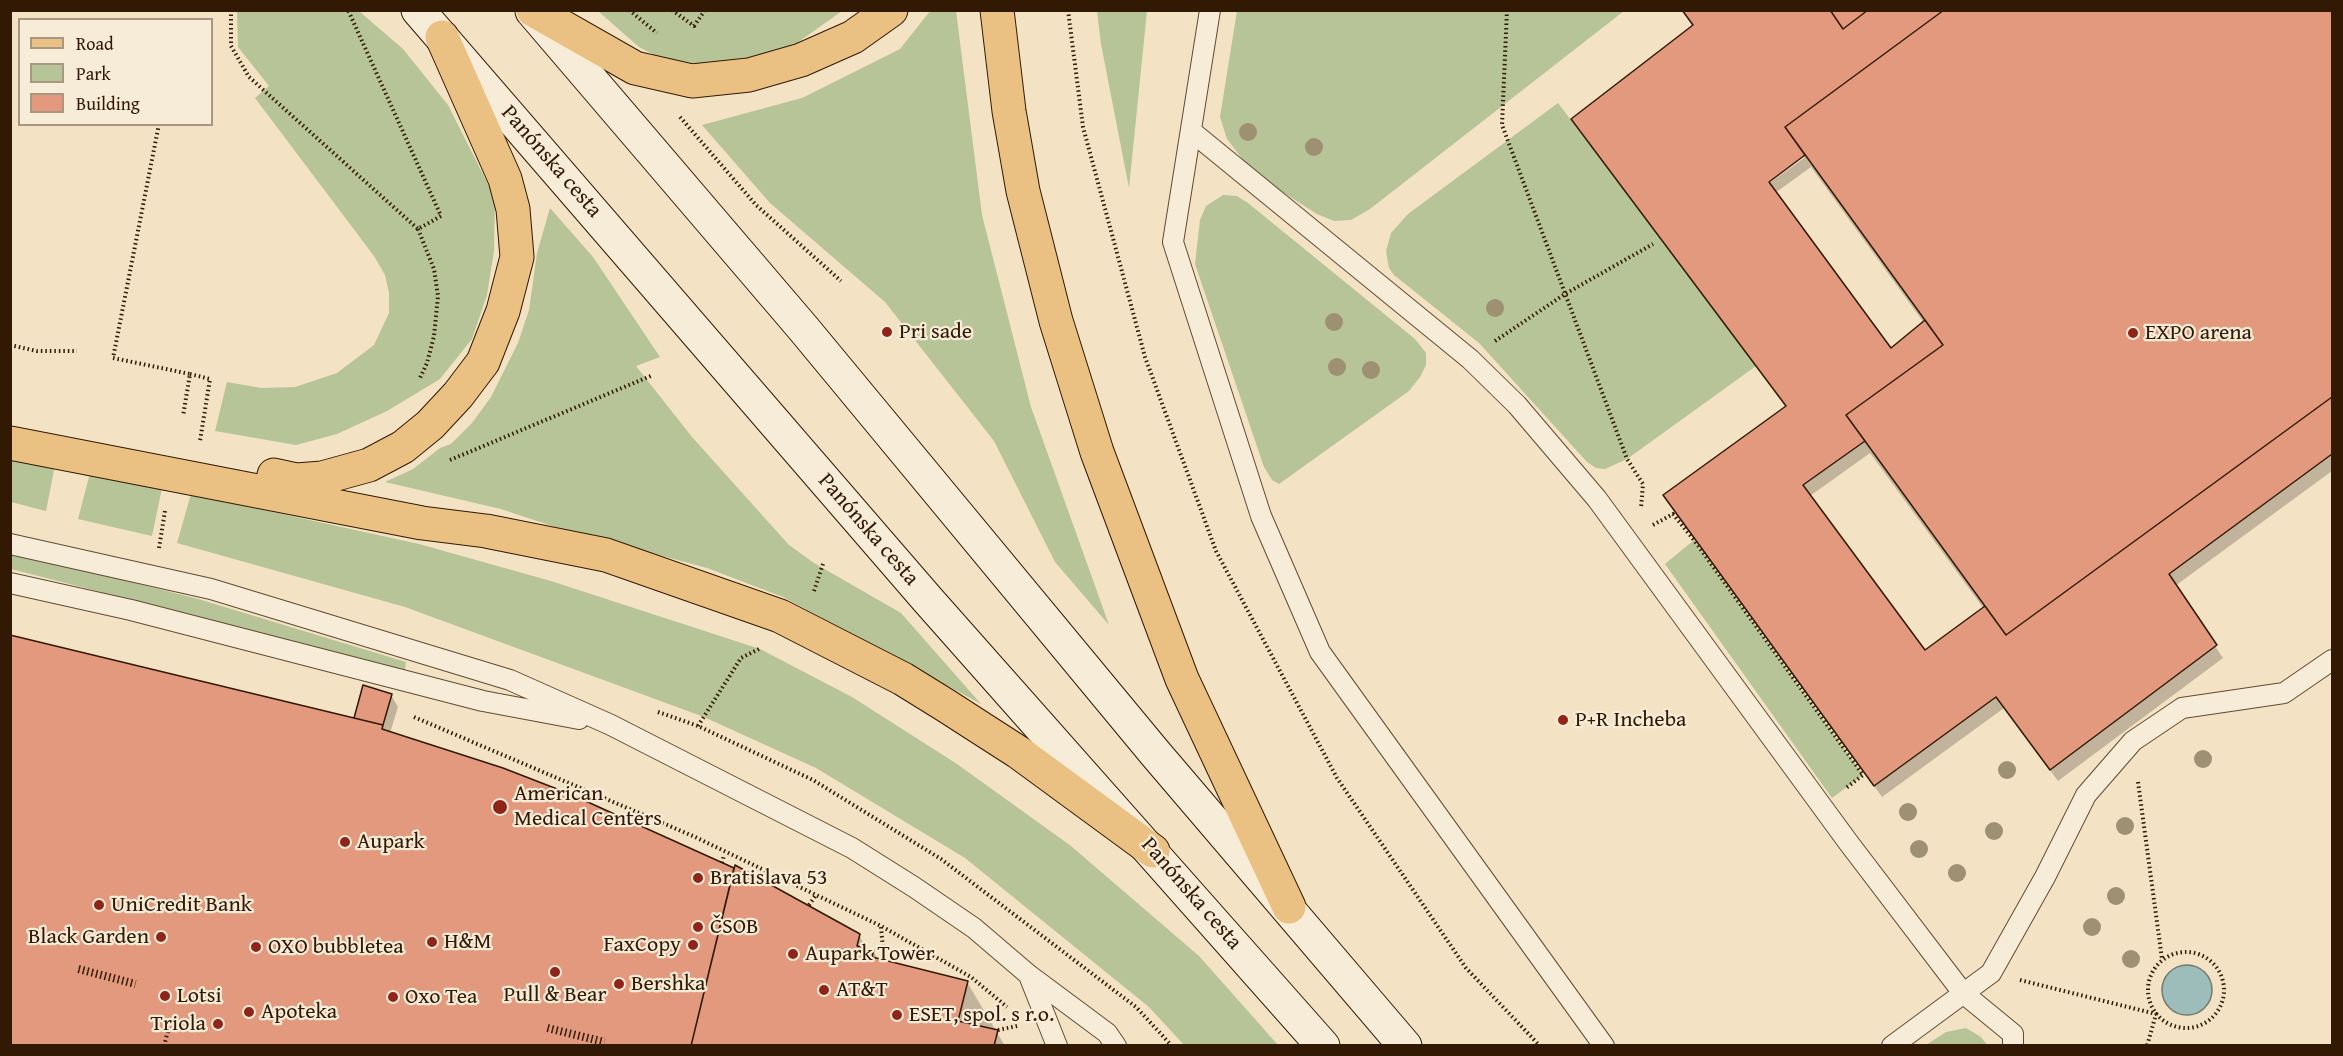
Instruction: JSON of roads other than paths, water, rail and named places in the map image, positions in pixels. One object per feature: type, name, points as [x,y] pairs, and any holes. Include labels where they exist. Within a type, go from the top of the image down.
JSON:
[{"type":"main road","name":"Panónska cesta","points":[[418,10],[928,600],[1153,851],[1323,1046]]},
{"type":"main road","points":[[532,10],[635,68],[692,81],[749,75],[801,60],[853,37],[891,10]]},
{"type":"main road","points":[[532,10],[833,363],[1155,753],[1289,907],[1405,1046]]},
{"type":"main road","points":[[997,10],[1009,111],[1026,203],[1053,312],[1097,452],[1182,679],[1289,907]]},
{"type":"main road","points":[[10,421],[297,480],[322,478],[354,471],[384,459],[430,425],[458,395],[483,362],[503,311],[517,257],[516,230],[505,178],[442,37]]},
{"type":"main road","points":[[10,443],[422,523],[486,531],[606,555],[780,616],[903,679],[945,705],[1018,752],[1153,851]]},
{"type":"lane","points":[[1210,10],[1173,242],[1261,516],[1320,652],[1604,1046]]},
{"type":"lane","points":[[1191,131],[1470,359],[1517,405],[1597,499],[1822,806],[1964,993],[2013,1034],[2013,1046]]},
{"type":"lane","points":[[10,544],[211,589],[510,680],[611,725],[852,848],[914,886],[974,928],[1029,975],[1107,1033],[1116,1046]]},
{"type":"lane","points":[[10,584],[131,610],[483,700],[611,725]]},
{"type":"lane","points":[[1892,1046],[1991,973],[2045,877],[2086,795],[2133,741],[2182,708],[2284,693],[2332,660]]},
{"type":"lane","points":[[1029,975],[1057,1046]]},
{"type":"water","points":[[2187,965],[2196,967],[2207,976],[2212,990],[2210,999],[2201,1010],[2187,1015],[2178,1013],[2167,1004],[2162,990],[2164,981],[2173,970]]},
{"type":"place","name":"Pri sade","points":[[887,332]]},
{"type":"place","name":"EXPO arena","points":[[2133,333]]},
{"type":"place","name":"P+R Incheba","points":[[1563,720]]},
{"type":"place","name":"American Medical Centers","points":[[500,807]]},
{"type":"place","name":"Aupark","points":[[345,842]]},
{"type":"place","name":"Bratislava 53","points":[[698,878]]},
{"type":"place","name":"UniCredit Bank","points":[[99,905]]},
{"type":"place","name":"ČSOB","points":[[698,927]]},
{"type":"place","name":"Black Garden","points":[[161,937]]},
{"type":"place","name":"H&M","points":[[432,942]]},
{"type":"place","name":"FaxCopy","points":[[693,945]]},
{"type":"place","name":"OXO bubbletea","points":[[256,947]]},
{"type":"place","name":"Aupark Tower","points":[[793,954]]},
{"type":"place","name":"Pull & Bear","points":[[555,972]]},
{"type":"place","name":"Bershka","points":[[619,984]]},
{"type":"place","name":"AT&T","points":[[824,990]]},
{"type":"place","name":"Lotsi","points":[[165,996]]},
{"type":"place","name":"Oxo Tea","points":[[393,997]]},
{"type":"place","name":"Apoteka","points":[[249,1012]]},
{"type":"place","name":"ESET, spol. s r.o.","points":[[897,1015]]},
{"type":"place","name":"Triola","points":[[218,1024]]}]
